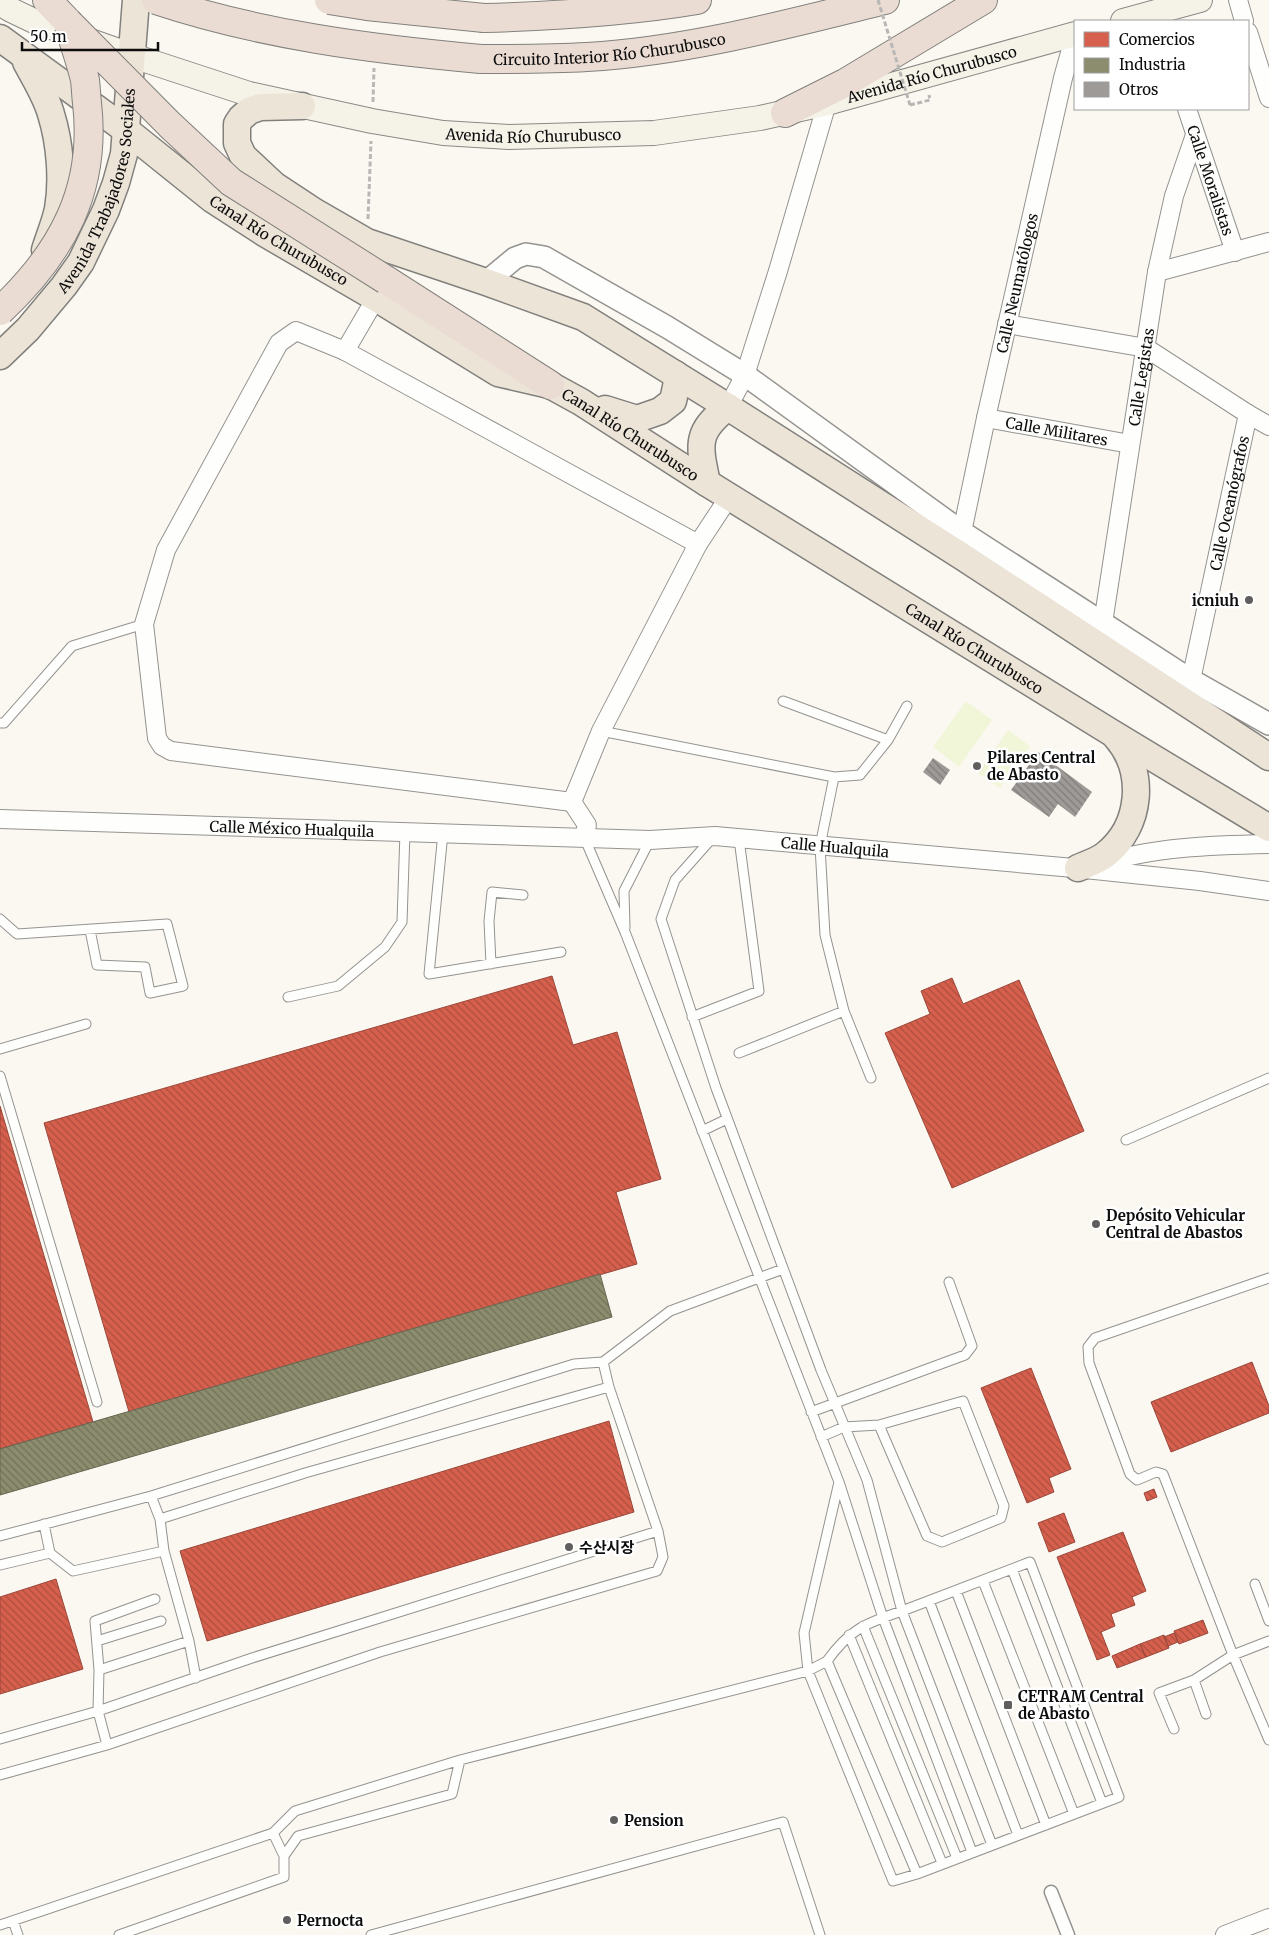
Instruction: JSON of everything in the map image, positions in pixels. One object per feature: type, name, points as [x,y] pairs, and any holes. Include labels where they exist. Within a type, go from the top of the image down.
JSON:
[{"type":"highway","points":[[47,0],[170,124],[231,182],[381,289],[550,385]]},
{"type":"highway","name":"Circuito Interior Río Churubusco","points":[[156,0],[248,26],[314,39],[365,47],[481,59],[588,57],[646,50],[735,35],[885,0]]},
{"type":"highway","points":[[329,0],[484,18],[617,11],[697,0]]},
{"type":"highway","points":[[784,112],[845,83],[983,0]]},
{"type":"highway","points":[[0,311],[51,254],[72,216],[84,181],[89,155],[89,119],[85,81],[68,22]]},
{"type":"main road","name":"Avenida Trabajadores Sociales","points":[[0,356],[28,328],[64,286],[81,262],[116,183],[124,154],[130,55],[136,0]]},
{"type":"main road","points":[[1131,20],[1155,17],[1200,0]]},
{"type":"main road","name":"Avenida Río Churubusco","points":[[0,3],[34,21],[223,86],[302,106],[443,133],[509,137],[654,133],[728,124],[827,103],[1074,34]]},
{"type":"main road","name":"Canal Río Churubusco","points":[[0,38],[126,130],[212,199],[266,234],[381,289]]},
{"type":"main road","points":[[23,56],[51,114],[58,154],[60,191],[55,218],[43,254],[28,328]]},
{"type":"main road","points":[[302,106],[260,107],[249,111],[237,124],[236,136],[239,150],[243,156],[264,177],[315,212],[368,242],[583,317],[963,557],[1269,758]]},
{"type":"main road","points":[[581,402],[638,419],[644,418],[660,412],[672,401],[677,382],[675,374]]},
{"type":"main road","name":"Canal Río Churubusco","points":[[550,385],[581,402],[729,497],[1269,828]]},
{"type":"main road","points":[[707,483],[700,450],[704,431],[716,416],[728,407]]},
{"type":"main road","points":[[1081,869],[1095,862],[1116,844],[1124,834],[1135,808],[1136,788],[1133,768],[1128,755],[1112,733]]},
{"type":"street","points":[[1238,0],[1244,20]]},
{"type":"street","points":[[1249,35],[1269,98]]},
{"type":"street","name":"Calle Neumatólogos","points":[[962,532],[1007,324],[1063,78],[1074,38]]},
{"type":"street","points":[[728,407],[745,375],[778,271],[827,103]]},
{"type":"street","name":"Calle Moralistas","points":[[1186,110],[1235,252]]},
{"type":"street","name":"Calle Legistas","points":[[1102,623],[1157,272],[1174,196],[1195,135]]},
{"type":"street","points":[[1157,272],[1269,242]]},
{"type":"street","points":[[486,282],[515,258],[526,254],[544,257],[668,327],[745,375],[962,532],[1191,680],[1269,724]]},
{"type":"street","points":[[345,351],[381,289]]},
{"type":"street","points":[[1007,324],[1146,348],[1269,426]]},
{"type":"street","points":[[584,838],[587,825],[572,802],[171,751],[162,746],[157,738],[144,624],[166,550],[279,343],[296,331],[345,351],[698,544]]},
{"type":"street","name":"Calle Oceanógrafos","points":[[1191,680],[1248,414]]},
{"type":"street","name":"Calle Militares","points":[[986,418],[1130,444]]},
{"type":"street","points":[[572,802],[601,731],[698,544],[729,497]]},
{"type":"street","name":"Calle México Hualquila","points":[[0,819],[584,838]]},
{"type":"street","name":"Calle Hualquila","points":[[584,838],[650,840],[714,836],[1081,869],[1200,881],[1269,891]]},
{"type":"street","name":"Calle Hualquila","points":[[1081,869],[1110,861],[1200,847],[1269,844]]},
{"type":"street","points":[[1051,1892],[1068,1935]]},
{"type":"street","points":[[1225,1935],[1269,1918]]},
{"type":"lane","points":[[0,723],[4,723],[72,646],[144,624]]},
{"type":"lane","points":[[783,701],[888,740]]},
{"type":"lane","points":[[601,731],[834,777],[860,775],[888,740],[907,706]]},
{"type":"lane","points":[[834,777],[820,846],[825,935],[844,1011],[871,1078]]},
{"type":"lane","points":[[288,997],[338,986],[385,947],[402,922],[405,832]]},
{"type":"lane","points":[[443,833],[429,974],[561,952]]},
{"type":"lane","points":[[714,836],[675,880],[661,919],[727,1119],[834,1402],[866,1480],[902,1612],[992,1845]]},
{"type":"lane","points":[[584,838],[625,932],[839,1482],[883,1618],[972,1852]]},
{"type":"lane","points":[[692,1017],[759,991],[739,839]]},
{"type":"lane","points":[[625,932],[624,892],[650,840]]},
{"type":"lane","points":[[491,964],[489,921],[492,892],[523,895]]},
{"type":"lane","points":[[0,919],[17,934],[167,924],[183,986],[150,993],[145,967],[97,965],[90,930]]},
{"type":"lane","points":[[740,1053],[844,1011]]},
{"type":"lane","points":[[0,1049],[86,1024]]},
{"type":"lane","points":[[0,1076],[97,1402]]},
{"type":"lane","points":[[1126,1140],[1269,1078]]},
{"type":"lane","points":[[702,1131],[727,1119]]},
{"type":"lane","points":[[0,1536],[151,1496],[574,1364],[603,1362],[670,1311],[783,1269]]},
{"type":"lane","points":[[1269,1278],[1095,1338],[1088,1347],[1089,1363],[1130,1474],[1137,1480],[1156,1472],[1163,1474],[1233,1655],[1269,1740]]},
{"type":"lane","points":[[811,1412],[965,1355],[972,1346],[949,1282]]},
{"type":"lane","points":[[0,1775],[107,1745],[380,1652],[656,1571],[663,1558],[658,1531],[609,1386],[603,1362]]},
{"type":"lane","points":[[160,1519],[305,1473],[609,1386]]},
{"type":"lane","points":[[821,1437],[844,1427],[879,1426],[963,1401],[1004,1506],[1001,1518],[942,1542],[927,1536],[879,1426]]},
{"type":"lane","points":[[0,1925],[273,1833],[295,1811],[460,1760],[808,1671],[827,1661],[848,1635],[863,1626],[1030,1562],[1118,1797],[917,1874],[893,1881],[808,1671],[804,1633],[839,1482]]},
{"type":"lane","points":[[151,1496],[160,1519],[164,1551],[196,1678]]},
{"type":"lane","points":[[44,1524],[50,1553],[73,1571],[164,1551]]},
{"type":"lane","points":[[0,1739],[98,1711],[252,1658],[658,1531]]},
{"type":"lane","points":[[0,1565],[50,1553]]},
{"type":"lane","points":[[1012,1570],[1102,1804]]},
{"type":"lane","points":[[983,1581],[1074,1814]]},
{"type":"lane","points":[[1255,1584],[1269,1620]]},
{"type":"lane","points":[[956,1591],[1046,1825]]},
{"type":"lane","points":[[107,1745],[98,1711],[99,1670],[95,1621],[155,1599]]},
{"type":"lane","points":[[929,1601],[1018,1835]]},
{"type":"lane","points":[[97,1641],[161,1621]]},
{"type":"lane","points":[[863,1626],[957,1858]]},
{"type":"lane","points":[[848,1635],[942,1864]]},
{"type":"lane","points":[[99,1670],[188,1641]]},
{"type":"lane","points":[[1174,1729],[1159,1693],[1194,1680],[1233,1655],[1269,1641]]},
{"type":"lane","points":[[827,1661],[917,1874]]},
{"type":"lane","points":[[1194,1680],[1206,1714]]},
{"type":"lane","points":[[284,1856],[298,1836],[452,1794],[460,1760]]},
{"type":"lane","points":[[371,1935],[783,1822],[820,1935]]},
{"type":"lane","points":[[119,1935],[284,1877],[284,1856],[273,1833]]},
{"type":"lane","points":[[13,1921],[18,1935]]},
{"type":"path","points":[[878,0],[910,106],[930,100]]},
{"type":"green space","points":[[966,701],[992,720],[959,767],[933,747]]},
{"type":"green space","points":[[1008,730],[1030,746],[1000,788],[978,773]]},
{"type":"building: Comercios","points":[[552,976],[573,1045],[617,1032],[661,1179],[616,1192],[637,1264],[129,1412],[44,1123]]},
{"type":"building: Comercios","points":[[952,978],[963,1004],[1019,980],[1084,1131],[952,1188],[885,1033],[930,1014],[921,991]]},
{"type":"building: Comercios","points":[[0,1106],[93,1422],[0,1449]]},
{"type":"building: Comercios","points":[[1252,1362],[1269,1406],[1269,1413],[1171,1452],[1151,1402]]},
{"type":"building: Comercios","points":[[1031,1368],[1071,1469],[1049,1478],[1054,1492],[1027,1503],[981,1388]]},
{"type":"building: Comercios","points":[[609,1421],[634,1512],[207,1641],[180,1551]]},
{"type":"building: Comercios","points":[[1154,1489],[1157,1497],[1147,1501],[1144,1493]]},
{"type":"building: Comercios","points":[[1064,1513],[1075,1542],[1049,1552],[1038,1523]]},
{"type":"building: Comercios","points":[[1123,1532],[1146,1591],[1132,1597],[1135,1605],[1111,1614],[1115,1626],[1101,1632],[1110,1655],[1097,1660],[1057,1557]]},
{"type":"building: Comercios","points":[[56,1579],[83,1669],[0,1694],[0,1597]]},
{"type":"building: Comercios","points":[[1203,1620],[1208,1633],[1179,1644],[1174,1631]]},
{"type":"building: Comercios","points":[[1174,1633],[1178,1642],[1168,1646],[1164,1637]]},
{"type":"building: Comercios","points":[[1164,1635],[1169,1648],[1146,1657],[1140,1644]]},
{"type":"building: Comercios","points":[[1140,1644],[1146,1657],[1117,1668],[1112,1656]]},
{"type":"building: Industria","points":[[600,1274],[612,1317],[0,1495],[0,1449]]},
{"type":"building: Otros","points":[[1038,752],[1092,792],[1075,817],[1058,804],[1049,817],[1011,790]]},
{"type":"building: Otros","points":[[933,758],[950,770],[940,785],[923,772]]},
{"type":"place","name":"icniuh","points":[[1249,600]]},
{"type":"place","name":"Pilares Central de Abasto","points":[[977,766]]},
{"type":"place","name":"Depósito Vehicular Central de Abastos","points":[[1096,1224]]},
{"type":"place","name":"수산시장","points":[[569,1547]]},
{"type":"place","name":"CETRAM Central de Abasto","points":[[1008,1705]]},
{"type":"place","name":"Pension","points":[[614,1820]]},
{"type":"place","name":"Pernocta","points":[[287,1920]]}]
